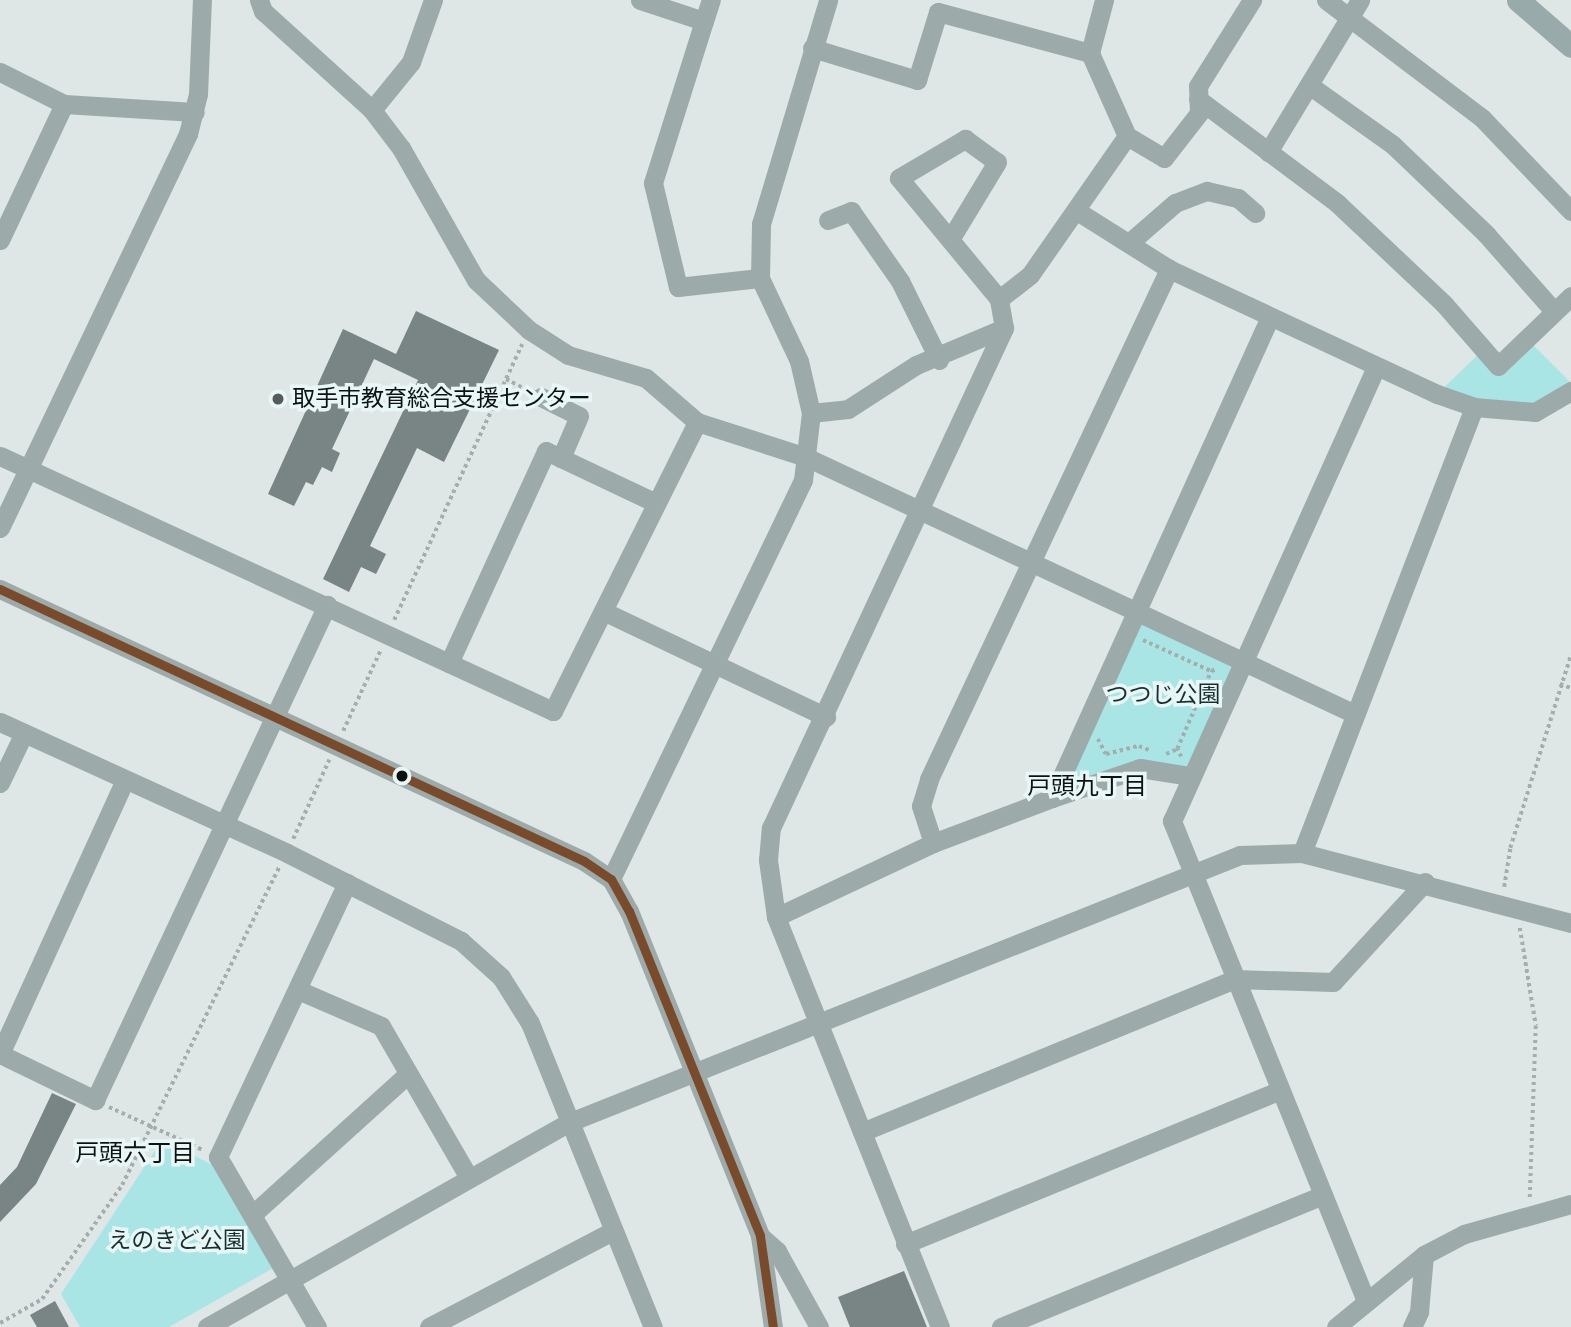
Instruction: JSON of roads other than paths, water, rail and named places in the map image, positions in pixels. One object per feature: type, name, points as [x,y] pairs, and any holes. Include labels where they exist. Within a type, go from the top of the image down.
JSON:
[{"type":"main road","points":[[1518,0],[1571,46]]},
{"type":"street","points":[[0,528],[195,113],[202,0]]},
{"type":"street","points":[[259,0],[263,10],[372,110],[401,148],[476,280],[529,330],[568,355],[646,378],[696,422],[806,457],[1353,713]]},
{"type":"street","points":[[372,110],[411,62],[433,0]]},
{"type":"street","points":[[640,0],[704,21]]},
{"type":"street","points":[[710,0],[653,183],[678,287],[760,278]]},
{"type":"street","points":[[611,879],[803,480],[811,413],[799,361],[760,278],[761,224],[828,0]]},
{"type":"street","points":[[1104,0],[1090,53],[1127,136],[1164,158],[1199,113],[1198,86],[1252,0]]},
{"type":"street","points":[[1326,0],[1482,118],[1571,211]]},
{"type":"street","points":[[1268,152],[1360,0]]},
{"type":"street","points":[[813,48],[917,80],[938,12],[1090,53]]},
{"type":"street","points":[[0,72],[64,104],[195,113]]},
{"type":"street","points":[[1308,85],[1392,145],[1486,234],[1554,312]]},
{"type":"street","points":[[1198,99],[1388,248],[1499,366],[1571,296]]},
{"type":"street","points":[[0,240],[64,104]]},
{"type":"street","points":[[999,299],[1030,275],[1127,136]]},
{"type":"street","points":[[940,1327],[776,917],[768,860],[771,828],[923,510],[1004,328],[999,299],[899,178],[965,139],[997,162],[951,238]]},
{"type":"street","points":[[1129,243],[1175,203],[1207,191],[1238,198],[1255,213]]},
{"type":"street","points":[[828,220],[850,211],[900,281],[939,360]]},
{"type":"street","points":[[1077,211],[1169,269],[1269,319],[1474,407],[1535,412],[1571,391]]},
{"type":"street","points":[[933,844],[921,806],[929,779],[1169,269]]},
{"type":"street","points":[[1052,798],[1269,319]]},
{"type":"street","points":[[811,413],[848,409],[916,365],[939,360],[1004,328]]},
{"type":"street","points":[[1367,1301],[1172,821],[1376,367]]},
{"type":"street","points":[[541,397],[579,416],[561,458]]},
{"type":"street","points":[[1302,853],[1353,713],[1474,407]]},
{"type":"street","points":[[0,456],[553,711],[696,422]]},
{"type":"street","points":[[449,663],[546,451],[656,503]]},
{"type":"street","points":[[0,589],[584,861],[611,879],[629,911],[760,1236],[774,1327]]},
{"type":"street","points":[[125,780],[0,1054],[95,1100],[222,823],[277,716],[327,605]]},
{"type":"street","points":[[603,611],[826,716]]},
{"type":"street","points":[[0,722],[222,823],[461,941],[501,977],[530,1023],[653,1327]]},
{"type":"street","points":[[0,783],[24,733]]},
{"type":"street","points":[[776,917],[933,844],[1052,798],[1140,768],[1190,776]]},
{"type":"street","points":[[207,1327],[570,1122],[817,1021],[1240,855],[1302,853],[1425,882],[1571,923]]},
{"type":"street","points":[[862,1132],[1235,979],[1333,982],[1425,882]]},
{"type":"street","points":[[317,1327],[218,1157],[347,883]]},
{"type":"street","points":[[298,990],[381,1026],[469,1178]]},
{"type":"street","points":[[253,1214],[408,1074]]},
{"type":"street","points":[[905,1244],[1280,1090]]},
{"type":"street","points":[[1002,1327],[1323,1195]]},
{"type":"street","points":[[1336,1327],[1424,1255],[1464,1234],[1571,1204]]},
{"type":"street","points":[[429,1327],[613,1231]]},
{"type":"street","points":[[760,1236],[777,1251],[819,1327]]},
{"type":"street","points":[[1412,1327],[1419,1312],[1424,1255]]},
{"type":"place","name":"取手市教育総合支援センター","points":[[278,399]]},
{"type":"district","name":"戸頭九丁目","points":[[1087,787]]},
{"type":"district","name":"戸頭六丁目","points":[[135,1154]]},
{"type":"park label","name":"つつじ公園","points":[[1163,695]]},
{"type":"park label","name":"えのきど公園","points":[[177,1241]]}]
